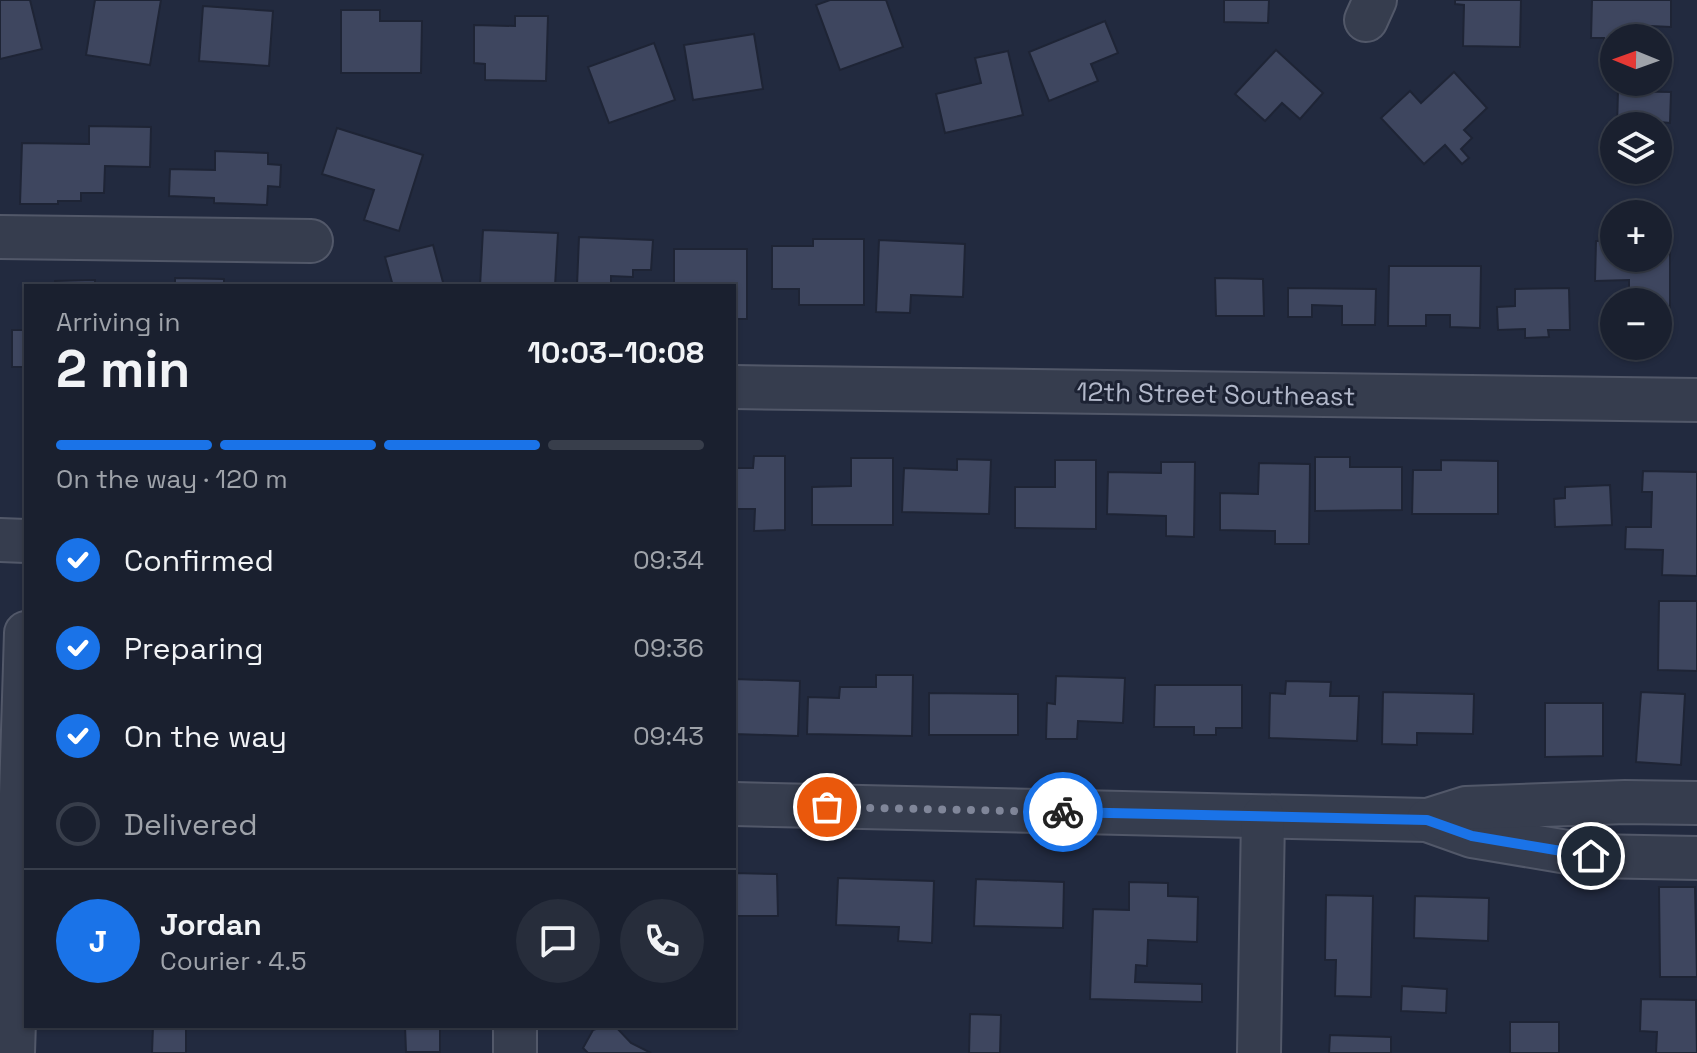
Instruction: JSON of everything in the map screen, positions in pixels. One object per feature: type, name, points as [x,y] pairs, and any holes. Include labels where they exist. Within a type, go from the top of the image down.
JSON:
[{"type":"street","points":[[0,237],[311,241]]},
{"type":"street","name":"12th Street Southeast","points":[[736,387],[1697,400]]},
{"type":"street","points":[[0,540],[24,541]]},
{"type":"street","points":[[13,1053],[24,790]]},
{"type":"street","points":[[736,804],[1427,820],[1466,808],[1625,802],[1697,803]]},
{"type":"street","points":[[1259,1053],[1263,817]]},
{"type":"street","points":[[1427,820],[1472,836],[1591,856],[1697,858]]},
{"type":"street","points":[[515,1028],[515,1053]]},
{"type":"building","points":[[0,0],[30,0],[42,49],[0,59]]},
{"type":"building","points":[[95,0],[161,0],[150,65],[86,55]]},
{"type":"building","points":[[830,0],[886,0],[903,47],[840,70],[816,5]]},
{"type":"building","points":[[1224,0],[1269,0],[1268,23],[1224,22]]},
{"type":"building","points":[[1455,0],[1521,0],[1520,47],[1463,46],[1464,5],[1455,4]]},
{"type":"building","points":[[1592,0],[1671,0],[1671,24],[1600,24],[1600,38],[1591,38]]},
{"type":"building","points":[[203,6],[273,11],[269,66],[199,61]]},
{"type":"building","points":[[341,10],[380,10],[380,21],[422,21],[421,73],[341,73]]},
{"type":"building","points":[[515,16],[548,16],[546,81],[485,80],[485,64],[474,63],[474,25],[515,26]]},
{"type":"building","points":[[1105,21],[1118,53],[1091,64],[1098,81],[1049,101],[1029,52]]},
{"type":"building","points":[[754,34],[763,89],[693,100],[684,45]]},
{"type":"building","points":[[654,43],[675,100],[609,123],[588,67]]},
{"type":"building","points":[[1276,50],[1323,93],[1300,119],[1282,103],[1265,121],[1235,94]]},
{"type":"building","points":[[1008,51],[1023,115],[945,133],[936,94],[981,83],[975,58]]},
{"type":"building","points":[[1454,72],[1487,108],[1464,130],[1472,138],[1461,149],[1469,158],[1462,164],[1445,145],[1424,164],[1381,118],[1410,91],[1421,103]]},
{"type":"building","points":[[1618,96],[1671,96],[1670,112],[1617,112]]},
{"type":"building","points":[[89,126],[151,127],[150,167],[105,166],[104,193],[81,193],[81,201],[20,204],[22,143],[89,144]]},
{"type":"building","points":[[337,128],[423,155],[399,231],[364,220],[374,190],[322,174]]},
{"type":"building","points":[[215,151],[268,153],[268,164],[281,165],[280,187],[268,186],[267,205],[214,203],[214,198],[169,196],[170,169],[215,170]]},
{"type":"building","points":[[483,230],[558,233],[555,284],[480,284]]},
{"type":"building","points":[[579,237],[653,240],[651,270],[633,270],[633,277],[611,276],[611,284],[577,284]]},
{"type":"building","points":[[813,239],[864,239],[864,305],[799,305],[799,289],[772,289],[772,246],[813,246]]},
{"type":"building","points":[[879,240],[965,244],[963,297],[911,295],[910,313],[876,312]]},
{"type":"building","points":[[1596,241],[1600,241],[1600,272],[1670,272],[1670,288],[1629,288],[1629,280],[1595,281]]},
{"type":"building","points":[[433,245],[443,284],[392,284],[385,257]]},
{"type":"building","points":[[674,249],[747,249],[747,319],[736,319],[736,284],[674,284]]},
{"type":"building","points":[[1389,266],[1481,266],[1480,328],[1450,327],[1450,315],[1426,315],[1426,326],[1388,326]]},
{"type":"building","points":[[175,278],[224,279],[224,284],[175,284]]},
{"type":"building","points":[[1215,278],[1263,279],[1264,316],[1216,316]]},
{"type":"building","points":[[95,280],[95,284],[55,284],[55,281]]},
{"type":"building","points":[[1288,288],[1376,289],[1375,325],[1342,325],[1342,306],[1312,305],[1312,317],[1288,317]]},
{"type":"building","points":[[1569,288],[1570,330],[1548,330],[1549,337],[1525,338],[1525,329],[1498,330],[1497,307],[1515,306],[1515,289]]},
{"type":"building","points":[[12,330],[24,330],[24,367],[12,367]]},
{"type":"building","points":[[754,456],[785,456],[785,530],[754,531],[755,509],[736,509],[736,468],[753,468]]},
{"type":"building","points":[[1315,457],[1350,457],[1350,467],[1402,467],[1402,510],[1315,511]]},
{"type":"building","points":[[851,458],[893,458],[893,525],[812,525],[812,487],[851,486]]},
{"type":"building","points":[[957,459],[991,460],[989,514],[902,512],[904,468],[957,470]]},
{"type":"building","points":[[1055,460],[1096,460],[1096,529],[1015,528],[1015,487],[1055,487]]},
{"type":"building","points":[[1441,460],[1498,461],[1498,514],[1412,514],[1413,470],[1441,470]]},
{"type":"building","points":[[1161,462],[1195,462],[1194,537],[1166,536],[1166,516],[1107,514],[1108,472],[1161,473]]},
{"type":"building","points":[[1259,463],[1310,464],[1309,544],[1275,544],[1275,531],[1220,530],[1220,493],[1258,494]]},
{"type":"building","points":[[1643,471],[1697,472],[1697,576],[1662,575],[1663,550],[1625,549],[1626,527],[1651,527],[1652,492],[1642,492]]},
{"type":"building","points":[[1610,485],[1612,525],[1555,527],[1554,499],[1565,498],[1565,487]]},
{"type":"building","points":[[1659,601],[1697,601],[1697,671],[1658,670]]},
{"type":"building","points":[[876,675],[913,675],[912,736],[807,734],[808,697],[839,698],[840,687],[876,687]]},
{"type":"building","points":[[1056,676],[1125,678],[1123,723],[1078,721],[1077,739],[1046,739],[1047,703],[1055,704]]},
{"type":"building","points":[[736,679],[800,681],[798,736],[736,734]]},
{"type":"building","points":[[1286,681],[1331,682],[1330,696],[1359,696],[1357,741],[1269,738],[1270,693],[1285,694]]},
{"type":"building","points":[[1155,685],[1242,685],[1242,728],[1216,728],[1216,735],[1194,735],[1194,727],[1154,727]]},
{"type":"building","points":[[1383,692],[1474,694],[1473,734],[1417,733],[1417,745],[1382,744]]},
{"type":"building","points":[[1641,692],[1685,694],[1681,765],[1636,762]]},
{"type":"building","points":[[929,693],[1018,694],[1018,735],[929,735]]},
{"type":"building","points":[[1545,703],[1603,703],[1603,756],[1545,757]]},
{"type":"building","points":[[736,873],[777,874],[778,916],[736,916]]},
{"type":"building","points":[[838,878],[934,881],[932,943],[898,941],[899,927],[836,925]]},
{"type":"building","points":[[976,879],[1064,882],[1063,928],[974,926]]},
{"type":"building","points":[[1129,882],[1168,883],[1168,896],[1198,897],[1197,942],[1148,940],[1147,966],[1136,965],[1135,982],[1202,984],[1202,1002],[1090,999],[1093,909],[1129,910]]},
{"type":"building","points":[[1659,887],[1695,887],[1697,977],[1660,977]]},
{"type":"building","points":[[1326,895],[1373,896],[1371,997],[1335,996],[1336,960],[1325,960]]},
{"type":"building","points":[[1415,896],[1489,898],[1488,941],[1414,938]]},
{"type":"building","points":[[1402,986],[1447,989],[1446,1013],[1401,1011]]},
{"type":"building","points":[[1641,999],[1696,1000],[1697,1053],[1656,1053],[1657,1032],[1640,1031]]},
{"type":"building","points":[[970,1014],[1001,1015],[1000,1053],[969,1053]]},
{"type":"building","points":[[1510,1022],[1559,1022],[1559,1053],[1510,1053]]},
{"type":"building","points":[[153,1028],[186,1028],[186,1053],[152,1053]]},
{"type":"building","points":[[405,1028],[440,1028],[440,1052],[406,1052]]},
{"type":"building","points":[[617,1028],[631,1043],[651,1053],[588,1053],[583,1048],[593,1030]]},
{"type":"building","points":[[1330,1035],[1391,1037],[1391,1053],[1329,1053]]},
{"type":"way so far","points":[[827,807],[1063,812]]},
{"type":"route","points":[[1063,812],[1427,820],[1472,836],[1591,856]]}]
